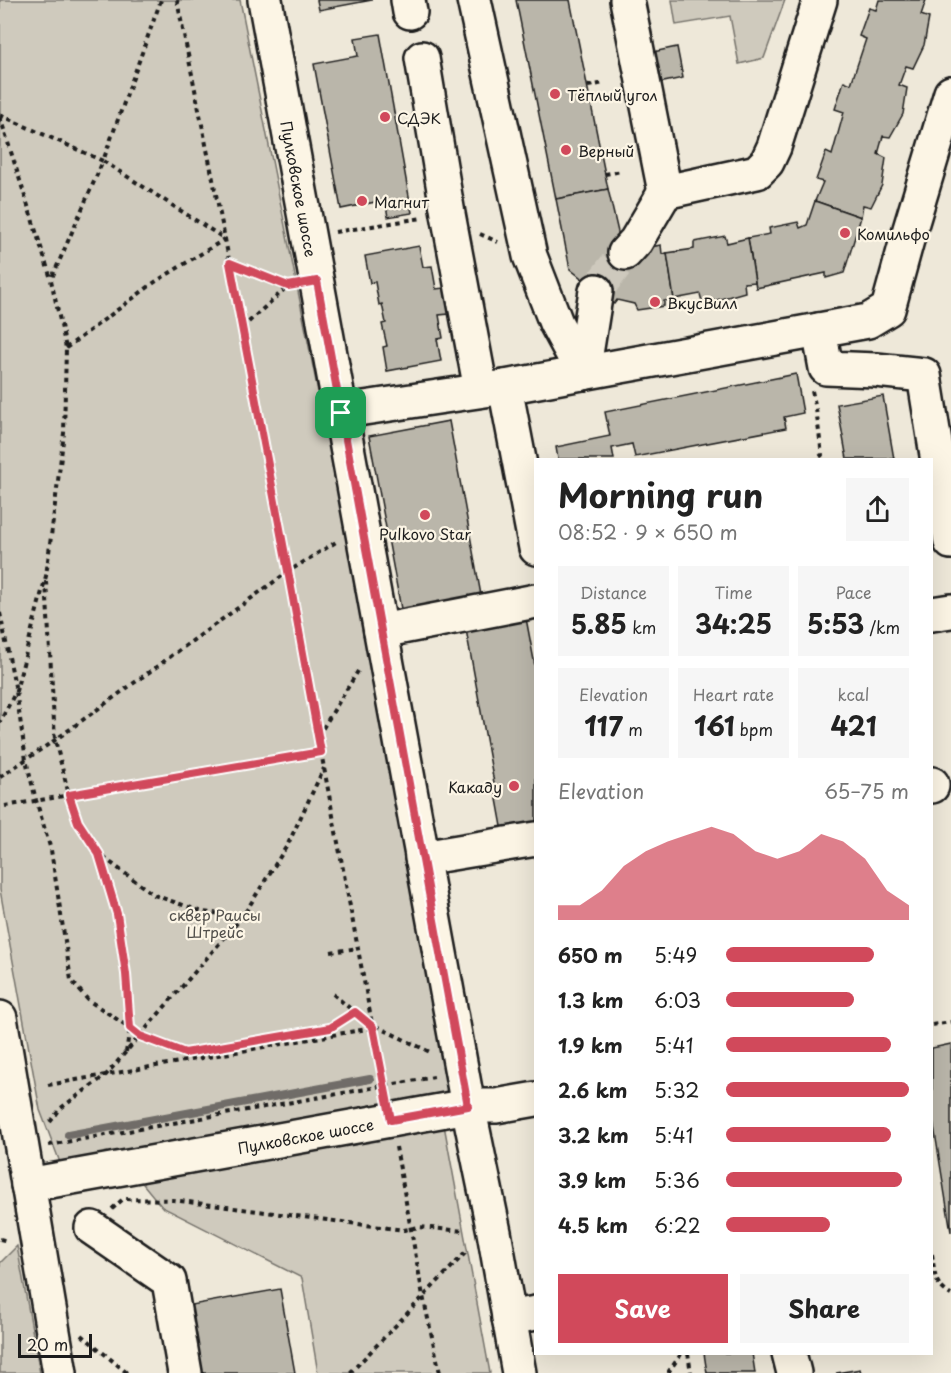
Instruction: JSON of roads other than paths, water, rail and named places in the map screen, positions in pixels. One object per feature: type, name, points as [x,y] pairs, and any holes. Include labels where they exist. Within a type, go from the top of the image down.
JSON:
[{"type":"street","name":"Пулковское шоссе","points":[[28,1185],[468,1106],[341,413],[303,283],[265,0]]},
{"type":"street","points":[[474,0],[530,256],[556,323],[583,373]]},
{"type":"street","points":[[625,253],[636,241],[665,192],[627,0]]},
{"type":"street","points":[[665,192],[757,172],[766,162],[774,147],[820,0]]},
{"type":"street","points":[[422,58],[448,214],[534,541]]},
{"type":"street","points":[[341,413],[583,373],[868,321],[888,309],[951,93]]},
{"type":"street","points":[[583,373],[596,291]]},
{"type":"street","points":[[819,330],[826,368],[924,375],[951,542]]},
{"type":"street","points":[[381,634],[534,601]]},
{"type":"street","points":[[933,614],[951,611]]},
{"type":"street","points":[[422,858],[534,838]]},
{"type":"street","points":[[0,1018],[60,1373]]},
{"type":"street","points":[[519,1373],[522,1316],[489,1232],[468,1106],[496,1106],[534,1099]]},
{"type":"street","points":[[92,1228],[169,1281],[185,1373]]},
{"type":"street","points":[[790,1355],[794,1373]]},
{"type":"waterway","points":[[68,1135],[370,1079]]},
{"type":"tunnel","points":[[596,291],[625,253]]},
{"type":"place","name":"Тёплый угол","points":[[555,94]]},
{"type":"place","name":"СДЭК","points":[[385,117]]},
{"type":"place","name":"Верный","points":[[566,150]]},
{"type":"place","name":"Магнит","points":[[362,201]]},
{"type":"place","name":"Комильфо","points":[[845,233]]},
{"type":"place","name":"ВкусВилл","points":[[655,302]]},
{"type":"place","name":"Pulkovo Star","points":[[425,515]]},
{"type":"place","name":"Какаду","points":[[514,786]]},
{"type":"park label","name":"сквер Раисы Штрейс","points":[[215,922]]}]
